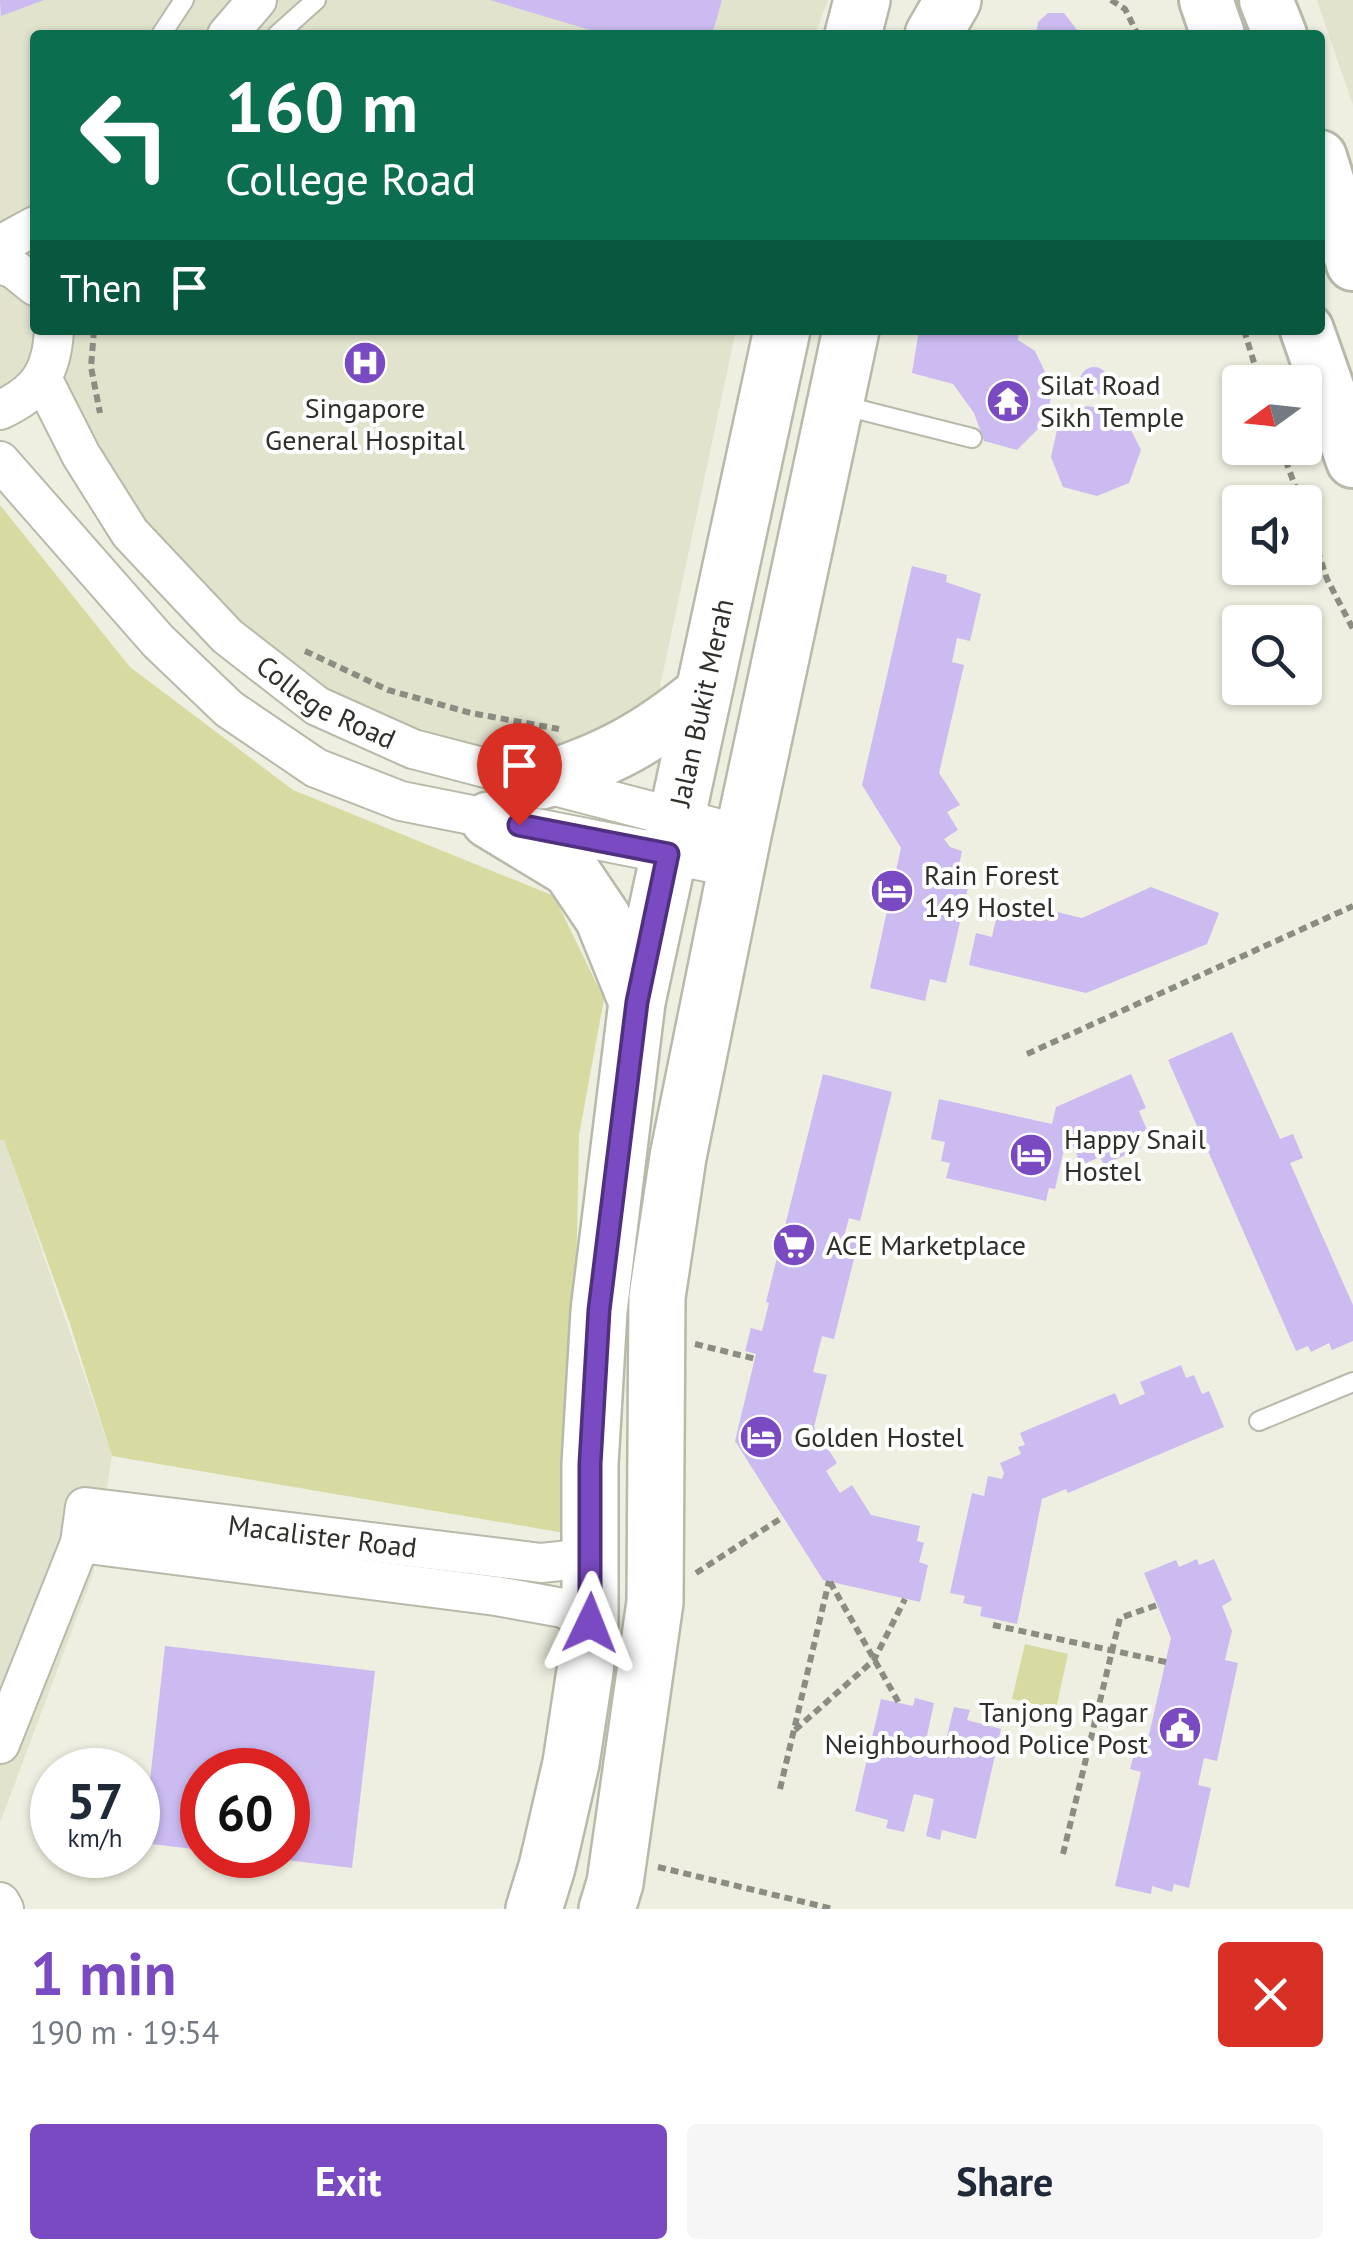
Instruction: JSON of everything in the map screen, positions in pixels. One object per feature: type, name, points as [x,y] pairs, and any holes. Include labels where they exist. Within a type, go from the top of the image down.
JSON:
[{"type":"main road","points":[[853,30],[862,0]]},
{"type":"main road","points":[[917,30],[925,0]]},
{"type":"main road","points":[[937,30],[953,0]]},
{"type":"main road","points":[[1206,0],[1216,30]]},
{"type":"main road","points":[[1266,0],[1278,30]]},
{"type":"main road","points":[[1325,174],[1353,264]]},
{"type":"main road","name":"Jalan Bukit Merah","points":[[534,1909],[548,1867],[571,1763],[590,1623],[590,1464],[599,1310],[637,1002],[781,335]]},
{"type":"main road","points":[[607,1909],[655,1602],[657,1297],[678,1157],[850,335]]},
{"type":"main road","points":[[1308,335],[1353,460]]},
{"type":"main road","points":[[541,781],[588,766],[638,742],[702,694]]},
{"type":"main road","points":[[489,820],[570,869],[603,918],[637,1002]]},
{"type":"street","points":[[231,30],[258,0]]},
{"type":"street","points":[[0,245],[30,229]]},
{"type":"street","points":[[0,264],[14,268],[30,282]]},
{"type":"street","points":[[0,410],[23,399],[42,378],[53,353],[54,335]]},
{"type":"street","name":"College Road","points":[[42,378],[81,455],[130,533],[227,636],[317,706],[413,749],[541,781],[671,836],[740,852]]},
{"type":"street","name":"College Road","points":[[0,461],[158,641],[230,709],[316,768],[401,801],[489,820],[610,840],[671,836]]},
{"type":"street","points":[[2,1730],[83,1525]]},
{"type":"street","name":"Macalister Road","points":[[83,1525],[541,1563],[570,1560],[592,1541]]},
{"type":"street","name":"Macalister Road","points":[[83,1525],[564,1608],[590,1623]]},
{"type":"street","points":[[0,1902],[4,1909]]},
{"type":"lane","points":[[163,30],[184,0]]},
{"type":"lane","points":[[283,30],[316,0]]},
{"type":"lane","points":[[836,404],[972,438]]},
{"type":"lane","points":[[1259,1421],[1353,1382]]},
{"type":"path","points":[[1111,0],[1125,9],[1136,30]]},
{"type":"path","points":[[94,335],[92,367],[103,424]]},
{"type":"path","points":[[1246,335],[1255,365]]},
{"type":"path","points":[[1322,564],[1353,629]]},
{"type":"path","points":[[299,648],[388,690],[471,713],[563,730]]},
{"type":"path","points":[[1026,1054],[1353,906]]},
{"type":"path","points":[[684,1342],[756,1359]]},
{"type":"path","points":[[685,1580],[783,1517]]},
{"type":"path","points":[[780,1788],[829,1581],[899,1703]]},
{"type":"path","points":[[794,1731],[874,1660],[905,1599]]},
{"type":"path","points":[[1063,1854],[1120,1618],[1157,1604]]},
{"type":"path","points":[[993,1626],[1166,1662]]},
{"type":"path","points":[[652,1866],[833,1909]]},
{"type":"shaded area","name":"Singapore General Hospital","points":[[0,0],[828,0],[817,30],[30,30],[30,335],[735,335],[658,696],[646,712],[534,758],[398,725],[278,664],[151,537],[74,423],[0,397]]},
{"type":"shaded area","points":[[1317,0],[1353,0],[1353,105],[1335,53]]},
{"type":"shaded area","points":[[4,1139],[112,1456],[93,1574],[0,1823],[0,1140]]},
{"type":"green space","points":[[0,505],[130,667],[293,790],[554,896],[604,999],[579,1135],[571,1534],[112,1456],[70,1324],[4,1140],[0,1140]]},
{"type":"green space","points":[[1025,1644],[1068,1654],[1056,1709],[1012,1699]]},
{"type":"building","points":[[0,0],[44,0],[1,16]]},
{"type":"building","points":[[490,0],[722,0],[713,30],[590,30]]},
{"type":"building","points":[[1048,13],[1064,13],[1077,30],[1037,30],[1038,22]]},
{"type":"building","name":"Silat Road Sikh Temple","points":[[918,335],[1018,335],[1018,340],[1035,351],[1053,389],[1045,422],[1017,450],[984,441],[974,413],[953,384],[912,373]]},
{"type":"building","points":[[1094,367],[1104,371],[1108,381],[1104,391],[1094,395],[1084,391],[1080,381],[1084,371]]},
{"type":"building","points":[[1087,406],[1122,412],[1141,450],[1129,483],[1097,496],[1063,487],[1051,457],[1059,421]]},
{"type":"building","points":[[912,566],[947,575],[946,582],[981,594],[970,641],[957,638],[952,662],[964,665],[939,773],[960,805],[947,812],[958,830],[944,839],[950,847],[962,851],[956,880],[969,883],[946,983],[930,979],[925,1001],[870,988],[901,848],[862,785]]},
{"type":"building","points":[[1151,887],[1219,913],[1207,944],[1086,993],[969,965],[976,933],[992,937],[997,915],[1003,916],[1007,900],[1082,918]]},
{"type":"building","points":[[1232,1032],[1280,1139],[1293,1134],[1303,1158],[1290,1163],[1353,1305],[1353,1341],[1332,1350],[1329,1343],[1311,1352],[1308,1346],[1296,1351],[1168,1060]]},
{"type":"building","points":[[823,1074],[892,1092],[860,1221],[849,1218],[844,1236],[859,1239],[834,1339],[822,1336],[813,1372],[827,1375],[814,1427],[837,1463],[826,1471],[840,1493],[852,1485],[871,1515],[920,1526],[917,1541],[924,1543],[919,1562],[928,1565],[920,1602],[823,1580],[735,1441],[756,1354],[745,1351],[751,1328],[762,1331]]},
{"type":"building","points":[[1131,1074],[1146,1108],[1139,1111],[1147,1130],[1136,1135],[1141,1148],[1104,1165],[1100,1157],[1081,1165],[1073,1146],[1065,1145],[1055,1189],[1049,1188],[1046,1201],[946,1178],[950,1163],[941,1161],[945,1142],[931,1139],[939,1099],[1052,1124],[1056,1107]]},
{"type":"building","points":[[1181,1365],[1186,1378],[1194,1375],[1202,1394],[1209,1391],[1224,1427],[1068,1493],[1066,1489],[1042,1499],[1017,1624],[980,1616],[982,1607],[963,1603],[965,1596],[950,1593],[972,1493],[984,1496],[988,1476],[1002,1479],[1000,1463],[1021,1454],[1018,1447],[1025,1445],[1020,1433],[1115,1393],[1120,1405],[1145,1394],[1140,1382]]},
{"type":"building","points":[[1197,1559],[1199,1565],[1214,1559],[1232,1600],[1222,1606],[1232,1631],[1225,1660],[1238,1663],[1217,1761],[1204,1758],[1198,1785],[1211,1788],[1189,1888],[1174,1884],[1172,1892],[1152,1886],[1151,1894],[1115,1886],[1141,1772],[1130,1769],[1136,1746],[1146,1748],[1171,1638],[1144,1573],[1176,1560],[1179,1567]]},
{"type":"building","points":[[165,1646],[375,1671],[352,1868],[310,1863],[310,1748],[180,1748],[180,1847],[160,1845],[160,1748],[154,1748]]},
{"type":"building","points":[[915,1698],[934,1703],[926,1740],[945,1744],[954,1707],[970,1710],[967,1720],[1001,1729],[976,1839],[942,1830],[940,1840],[926,1836],[934,1799],[914,1794],[904,1832],[886,1828],[888,1820],[855,1811],[881,1699],[913,1706]]},
{"type":"place","name":"Singapore General Hospital","points":[[365,363]]},
{"type":"place","name":"Silat Road Sikh Temple","points":[[1008,401]]},
{"type":"place","name":"Rain Forest 149 Hostel","points":[[892,891]]},
{"type":"place","name":"Happy Snail Hostel","points":[[1031,1155]]},
{"type":"place","name":"ACE Marketplace","points":[[794,1245]]},
{"type":"place","name":"Golden Hostel","points":[[761,1437]]},
{"type":"place","name":"Tanjong Pagar Neighbourhood Police Post","points":[[1180,1728]]},
{"type":"route","points":[[519,825],[668,854],[637,1002],[599,1310],[590,1464],[590,1623]]}]
